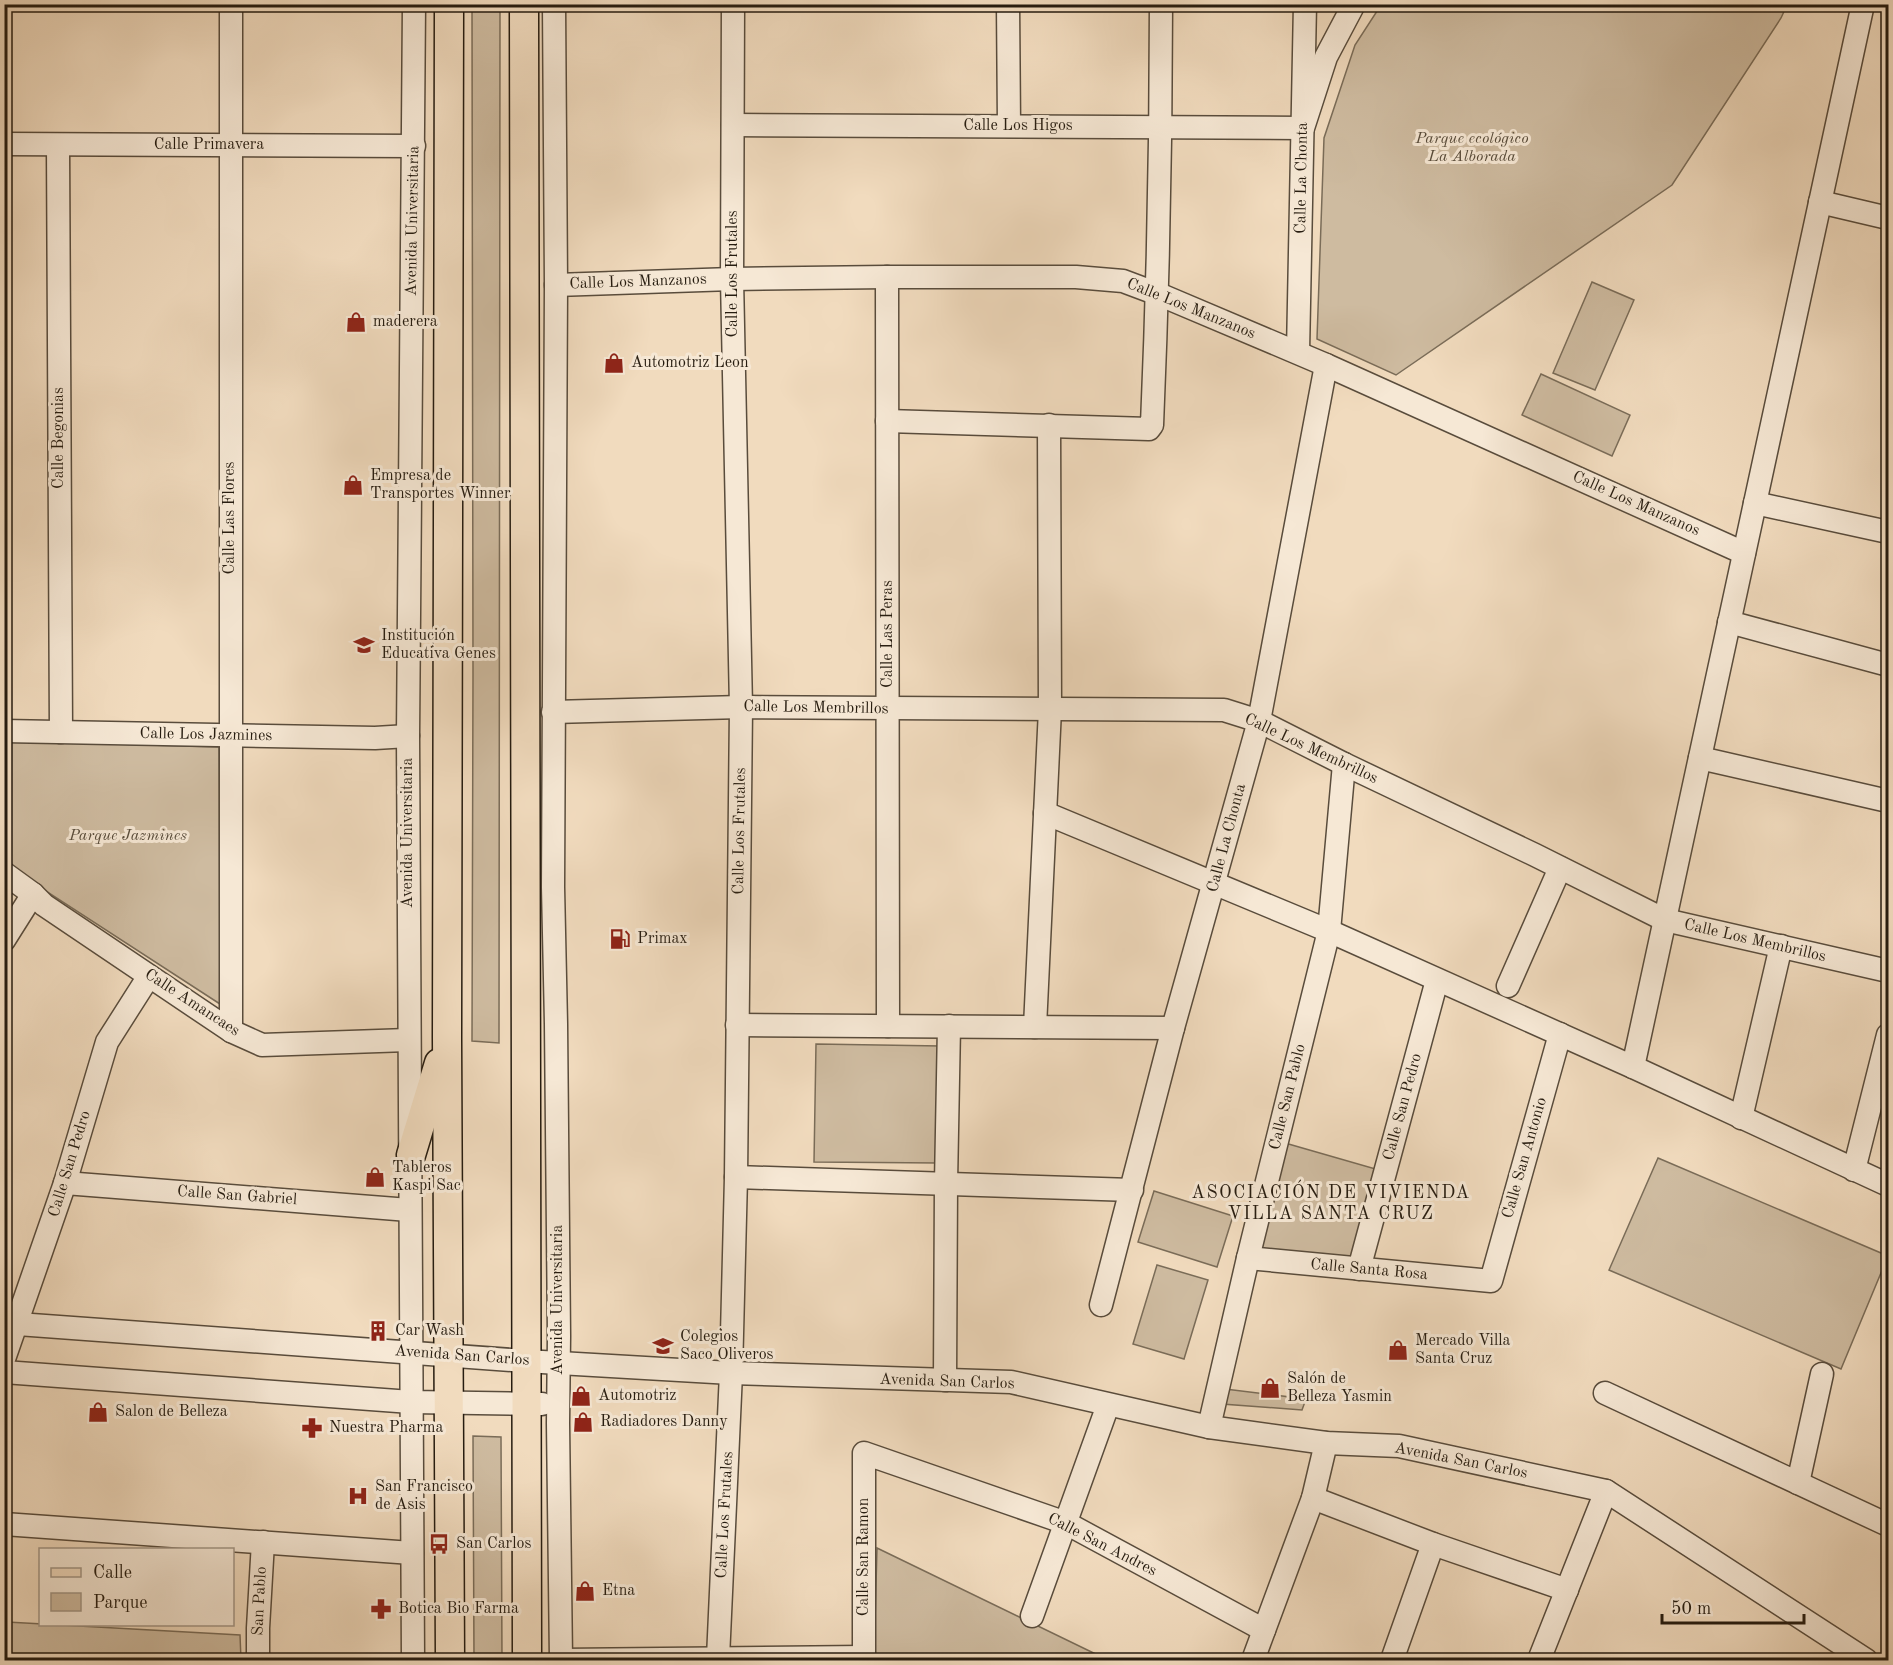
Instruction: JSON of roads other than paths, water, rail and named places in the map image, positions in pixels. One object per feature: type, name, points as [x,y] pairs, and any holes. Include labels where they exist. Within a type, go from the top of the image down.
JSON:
[{"type":"main road","name":"Avenida Universitaria","points":[[448,4],[447,1038],[450,1660]]},
{"type":"main road","name":"Avenida Universitaria","points":[[524,4],[527,1660]]},
{"type":"main road","points":[[411,1155],[447,1038]]},
{"type":"street","name":"Calle Las Flores","points":[[231,4],[231,1030]]},
{"type":"street","name":"Avenida Universitaria","points":[[413,1660],[408,736],[414,4]]},
{"type":"street","name":"Avenida Universitaria","points":[[554,4],[556,285],[553,711],[561,1660]]},
{"type":"street","name":"Calle Los Frutales","points":[[718,1658],[731,1373],[736,1177],[741,707],[732,279],[733,4]]},
{"type":"street","points":[[1008,4],[1009,126]]},
{"type":"street","points":[[887,421],[1149,429],[1152,425],[1158,294],[1161,4]]},
{"type":"street","name":"Calle La Chonta","points":[[1298,352],[1305,4]]},
{"type":"street","points":[[1303,129],[1326,57],[1354,4]]},
{"type":"street","points":[[1633,1067],[1863,4]]},
{"type":"street","name":"Calle Los Higos","points":[[733,124],[1303,129]]},
{"type":"street","name":"Calle Primavera","points":[[4,144],[414,146]]},
{"type":"street","name":"Calle Begonias","points":[[58,145],[61,732]]},
{"type":"street","points":[[1820,202],[1888,218]]},
{"type":"street","name":"Calle Los Manzanos","points":[[556,285],[887,277],[1076,277],[1123,281],[1298,352],[1744,553]]},
{"type":"street","name":"Calle Las Peras","points":[[887,277],[888,1026]]},
{"type":"street","name":"Calle La Chonta","points":[[1101,1305],[1173,1028],[1259,721],[1326,365]]},
{"type":"street","points":[[1035,1027],[1050,709],[1049,425]]},
{"type":"street","points":[[1755,503],[1888,532]]},
{"type":"street","points":[[1729,622],[1888,665]]},
{"type":"street","name":"Calle Los Membrillos","points":[[553,711],[741,707],[888,710],[1224,710],[1259,721],[1665,920],[1888,971]]},
{"type":"street","name":"Calle Los Jazmines","points":[[4,731],[375,738],[408,736]]},
{"type":"street","points":[[1700,758],[1888,801]]},
{"type":"street","name":"Calle San Pablo","points":[[1209,1427],[1248,1258],[1329,931],[1344,764]]},
{"type":"street","points":[[1045,813],[1329,931],[1633,1067],[1888,1185]]},
{"type":"street","points":[[1508,986],[1560,868]]},
{"type":"street","name":"Calle Amancaes","points":[[4,873],[44,905],[148,976],[231,1030],[262,1045],[408,1040]]},
{"type":"street","points":[[4,940],[33,894]]},
{"type":"street","points":[[1741,1118],[1781,946]]},
{"type":"street","name":"Calle San Pedro","points":[[4,1359],[10,1323],[65,1183],[107,1042],[148,976]]},
{"type":"street","name":"Calle San Pedro","points":[[1359,1269],[1437,980]]},
{"type":"street","points":[[737,1025],[1173,1028]]},
{"type":"street","points":[[945,1380],[945,1183],[949,1026]]},
{"type":"street","name":"Calle San Antonio","points":[[1491,1281],[1560,1034]]},
{"type":"street","points":[[1854,1170],[1888,1035]]},
{"type":"street","points":[[736,1177],[1132,1190]]},
{"type":"street","name":"Calle San Gabriel","points":[[65,1183],[410,1210]]},
{"type":"street","name":"Calle Santa Rosa","points":[[1248,1258],[1491,1281]]},
{"type":"street","name":"Avenida San Carlos","points":[[10,1323],[525,1361],[869,1379],[1011,1382],[1209,1427],[1326,1443],[1400,1446],[1606,1491],[1866,1660]]},
{"type":"street","points":[[4,1372],[411,1402],[558,1404]]},
{"type":"street","points":[[1798,1483],[1822,1374]]},
{"type":"street","points":[[1605,1393],[1888,1525]]},
{"type":"street","points":[[1032,1616],[1108,1405]]},
{"type":"street","points":[[1253,1660],[1313,1497],[1326,1443]]},
{"type":"street","name":"Calle San Andres","points":[[864,1453],[1066,1523],[1264,1630]]},
{"type":"street","name":"Calle San Ramon","points":[[864,1453],[864,1659]]},
{"type":"street","points":[[1539,1660],[1606,1491]]},
{"type":"street","points":[[1313,1497],[1433,1544],[1567,1590]]},
{"type":"street","points":[[4,1524],[412,1553]]},
{"type":"street","name":"San Pablo","points":[[258,1660],[263,1542]]},
{"type":"street","points":[[1392,1660],[1433,1544]]},
{"type":"street","points":[[561,1660],[864,1659]]},
{"type":"place","name":"maderera","points":[[356,322]]},
{"type":"place","name":"Automotriz Leon","points":[[614,363]]},
{"type":"place","name":"Empresa de Transportes Winner","points":[[353,485]]},
{"type":"place","name":"Institución Educativa Genes","points":[[364,645]]},
{"type":"place","name":"Primax","points":[[620,939]]},
{"type":"place","name":"Tableros Kaspi Sac","points":[[375,1177]]},
{"type":"place","name":"Car Wash","points":[[378,1331]]},
{"type":"place","name":"Colegios Saco Oliveros","points":[[663,1346]]},
{"type":"place","name":"Mercado Villa Santa Cruz","points":[[1398,1350]]},
{"type":"place","name":"Salón de Belleza Yasmin","points":[[1270,1388]]},
{"type":"place","name":"Automotriz","points":[[581,1396]]},
{"type":"place","name":"Salon de Belleza","points":[[98,1412]]},
{"type":"place","name":"Radiadores Danny","points":[[583,1422]]},
{"type":"place","name":"Nuestra Pharma","points":[[312,1428]]},
{"type":"place","name":"San Francisco de Asis","points":[[358,1496]]},
{"type":"place","name":"San Carlos","points":[[439,1544]]},
{"type":"place","name":"Etna","points":[[585,1591]]},
{"type":"place","name":"Botica Bio Farma","points":[[381,1609]]},
{"type":"district","name":"ASOCIACIÓN DE VIVIENDA VILLA SANTA CRUZ","points":[[1331,1203]]},
{"type":"park label","name":"Parque ecológico La Alborada","points":[[1472,148]]},
{"type":"park label","name":"Parque Jazmines","points":[[128,836]]}]
